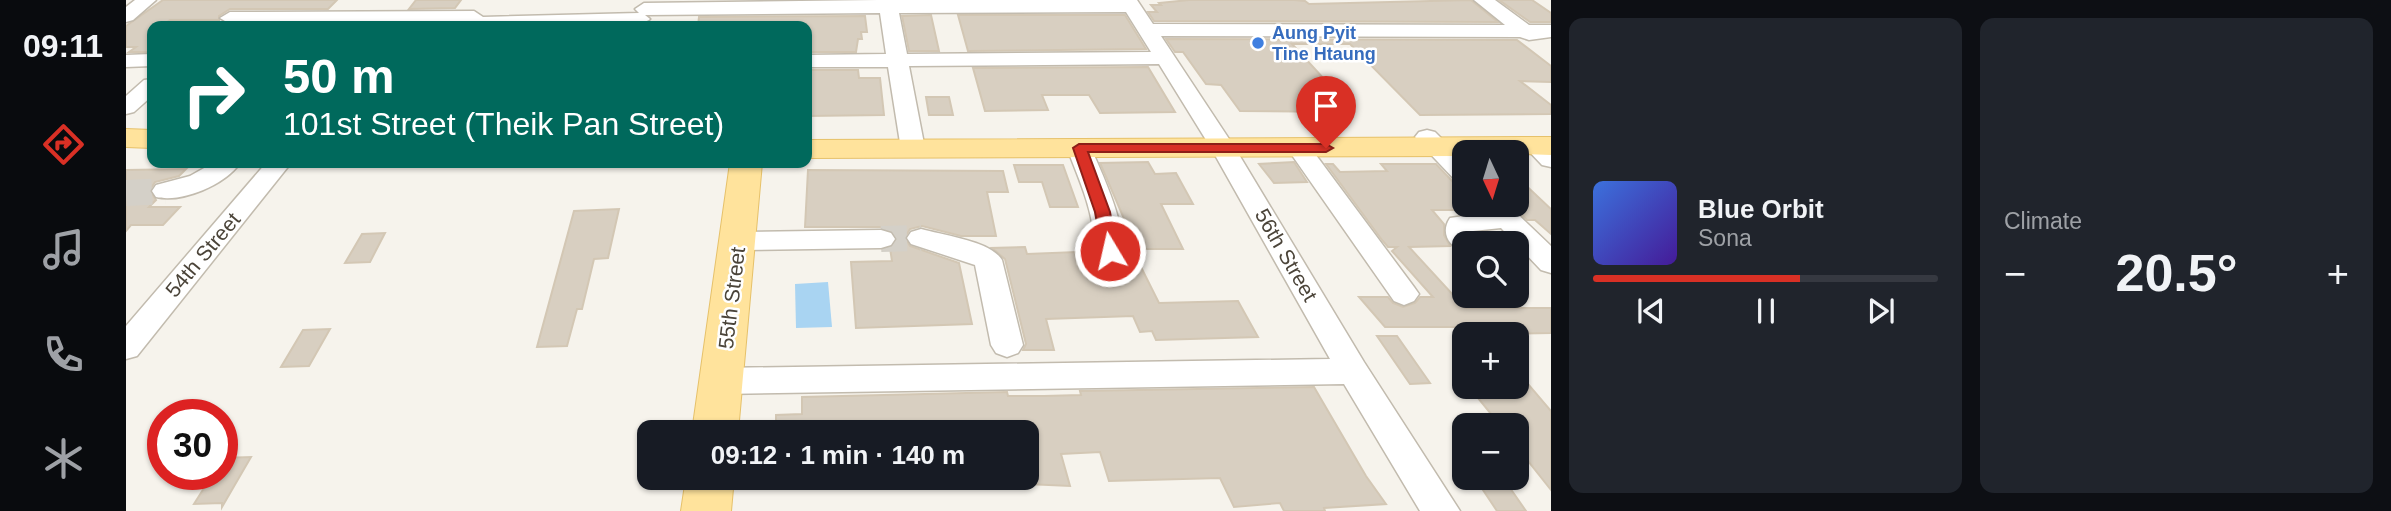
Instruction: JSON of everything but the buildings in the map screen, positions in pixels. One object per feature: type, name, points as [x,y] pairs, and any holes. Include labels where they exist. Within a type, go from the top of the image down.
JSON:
[{"type":"main road","points":[[126,138],[147,139]]},
{"type":"main road","points":[[812,138],[1079,148],[1220,143],[1299,148],[1432,142]]},
{"type":"main road","points":[[812,149],[912,144],[1432,142],[1547,147]]},
{"type":"main road","points":[[126,152],[147,152]]},
{"type":"main road","name":"55th Street","points":[[716,420],[746,168]]},
{"type":"main road","points":[[706,511],[709,490]]},
{"type":"street","points":[[126,16],[147,0]]},
{"type":"street","points":[[226,21],[254,0]]},
{"type":"street","points":[[472,21],[486,0]]},
{"type":"street","points":[[1483,0],[1551,50]]},
{"type":"street","points":[[490,21],[642,13],[787,17],[888,4],[1130,3]]},
{"type":"street","name":"56th Street","points":[[1130,3],[1220,143],[1353,371],[1441,511]]},
{"type":"street","points":[[888,4],[912,144]]},
{"type":"street","points":[[1146,30],[1551,31]]},
{"type":"street","points":[[812,61],[1164,58]]},
{"type":"street","points":[[126,61],[147,60]]},
{"type":"street","points":[[126,107],[147,89]]},
{"type":"street","points":[[1432,142],[1452,163]]},
{"type":"street","points":[[1079,148],[1108,233],[1110,251],[1106,269]]},
{"type":"street","points":[[1299,148],[1404,294]]},
{"type":"street","points":[[165,191],[196,185],[222,168]]},
{"type":"street","name":"54th Street","points":[[126,346],[275,168]]},
{"type":"street","points":[[1459,231],[1459,224],[1484,217]]},
{"type":"street","points":[[1505,217],[1551,263]]},
{"type":"street","points":[[921,238],[978,254],[988,260],[1007,345]]},
{"type":"street","points":[[739,240],[881,239]]},
{"type":"street","points":[[721,381],[1353,371]]},
{"type":"water","points":[[828,282],[832,327],[796,328],[795,284]]},
{"type":"tunnel","points":[[126,193],[165,191]]},
{"type":"tunnel","points":[[881,239],[921,238]]},
{"type":"place","name":"Aung Pyit Tine Htaung","points":[[1258,43]]},
{"type":"route","points":[[1110,251],[1103,212],[1079,148],[1326,148]]}]
